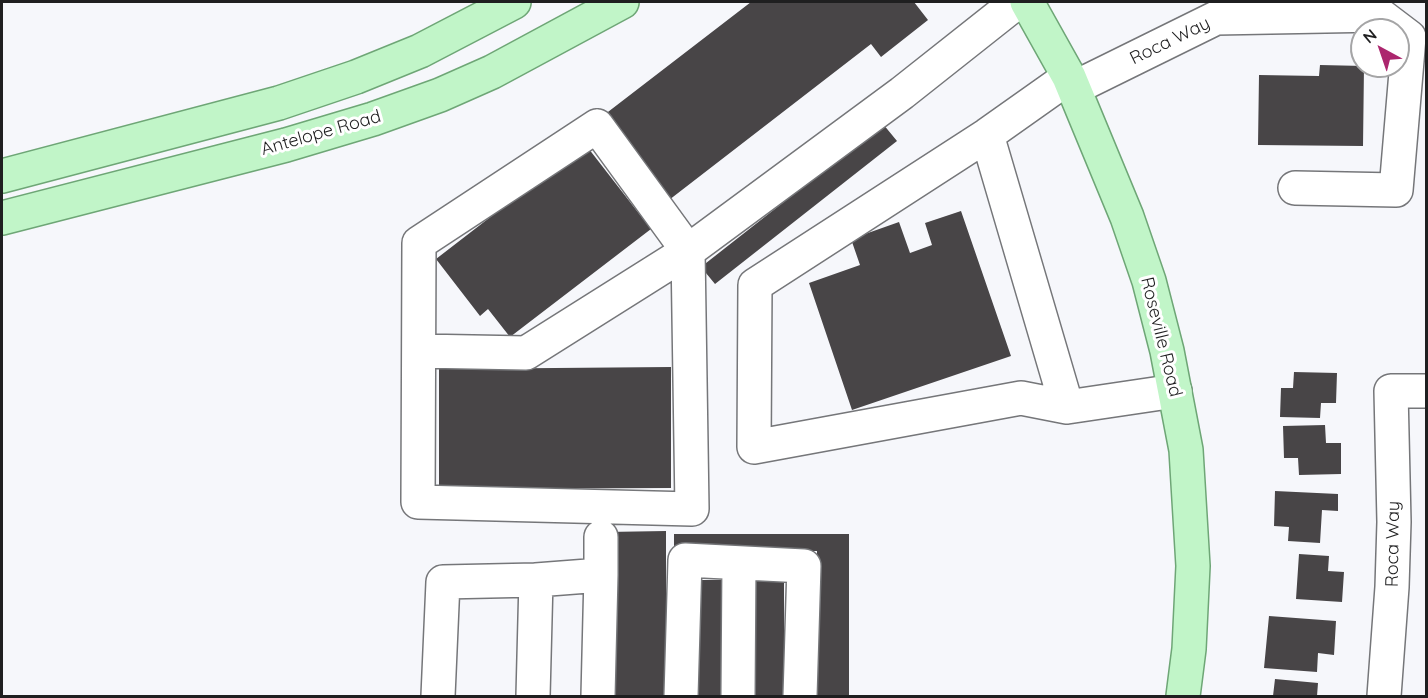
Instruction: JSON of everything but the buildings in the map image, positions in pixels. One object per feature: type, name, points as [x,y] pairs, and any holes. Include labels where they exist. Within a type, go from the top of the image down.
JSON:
[{"type":"main road","points":[[2,176],[279,103],[356,77],[420,51],[514,2]]},
{"type":"main road","name":"Antelope Road","points":[[2,218],[373,119],[440,95],[492,72],[622,2]]},
{"type":"main road","name":"Roseville Road","points":[[1027,2],[1071,82],[1127,217],[1149,281],[1167,351],[1186,450],[1193,566],[1189,649],[1183,696]]},
{"type":"street","points":[[419,351],[526,352],[688,251],[902,93],[1017,2]]},
{"type":"street","name":"Roca Way","points":[[1067,407],[1021,398],[754,447],[755,285],[1071,82],[1216,10],[1380,15],[1408,37],[1396,190],[1295,188]]},
{"type":"street","points":[[597,126],[688,251],[692,509],[418,502],[419,243],[597,126]]},
{"type":"street","points":[[987,135],[1067,407],[1175,391]]},
{"type":"street","name":"Roca Way","points":[[1384,696],[1394,544],[1391,391],[1426,391]]},
{"type":"street","points":[[598,696],[601,537]]},
{"type":"street","points":[[681,696],[685,560],[804,566],[800,696]]},
{"type":"street","points":[[738,696],[739,563]]},
{"type":"street","points":[[438,696],[443,582],[536,580],[601,575]]},
{"type":"street","points":[[532,696],[536,580]]}]
